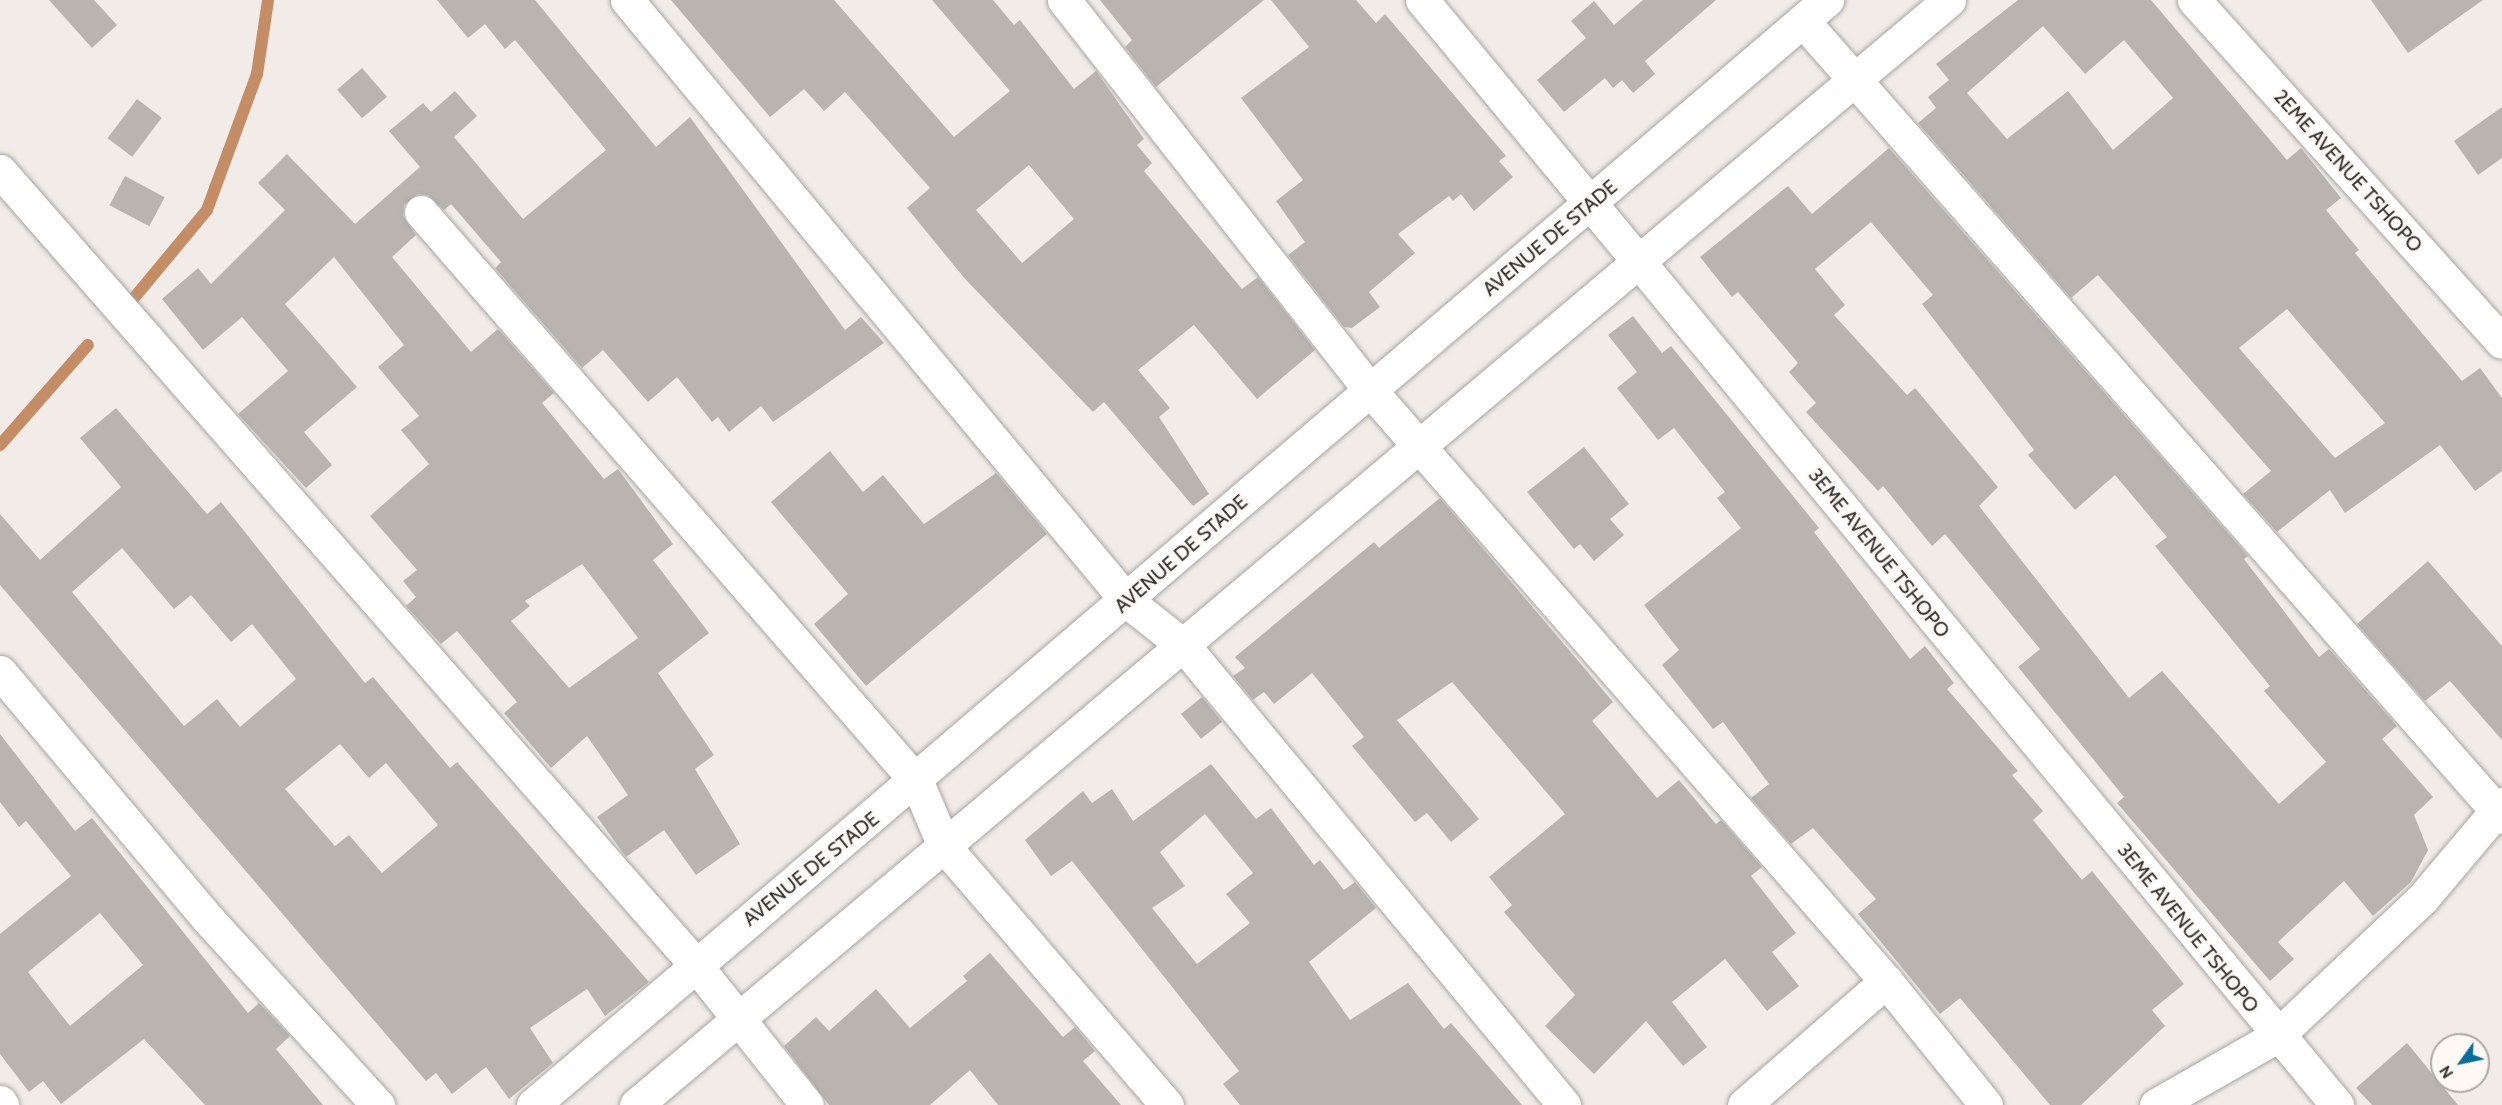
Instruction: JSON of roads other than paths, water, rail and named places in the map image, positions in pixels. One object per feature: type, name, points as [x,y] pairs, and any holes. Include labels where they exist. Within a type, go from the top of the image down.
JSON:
[{"type":"street","points":[[627,0],[1127,601],[1184,646],[1564,1105]]},
{"type":"street","points":[[1064,0],[1370,390],[1886,981],[1986,1105]]},
{"type":"street","name":"3EME AVENUE TSHOPO","points":[[1422,0],[2277,1036],[2337,1105]]},
{"type":"street","points":[[636,1105],[736,1016],[1184,646],[1417,446],[1857,82],[1949,0]]},
{"type":"street","name":"2EME AVENUE TSHOPO","points":[[2194,0],[2502,342]]},
{"type":"street","points":[[1815,10],[1857,82],[2500,810],[2422,898],[2277,1036],[2156,1105]]},
{"type":"street","name":"AVENUE DE STADE","points":[[533,1105],[694,963],[917,782],[1370,390],[1591,204],[1815,10]]},
{"type":"street","points":[[0,171],[694,963],[807,1105]]},
{"type":"street","points":[[422,212],[917,782],[944,846],[1167,1105]]},
{"type":"street","points":[[0,672],[209,920],[378,1105]]},
{"type":"street","points":[[1744,1105],[1886,981]]},
{"type":"waterway","points":[[124,310],[207,210],[257,74],[268,0]]},
{"type":"waterway","points":[[0,445],[88,345]]}]
